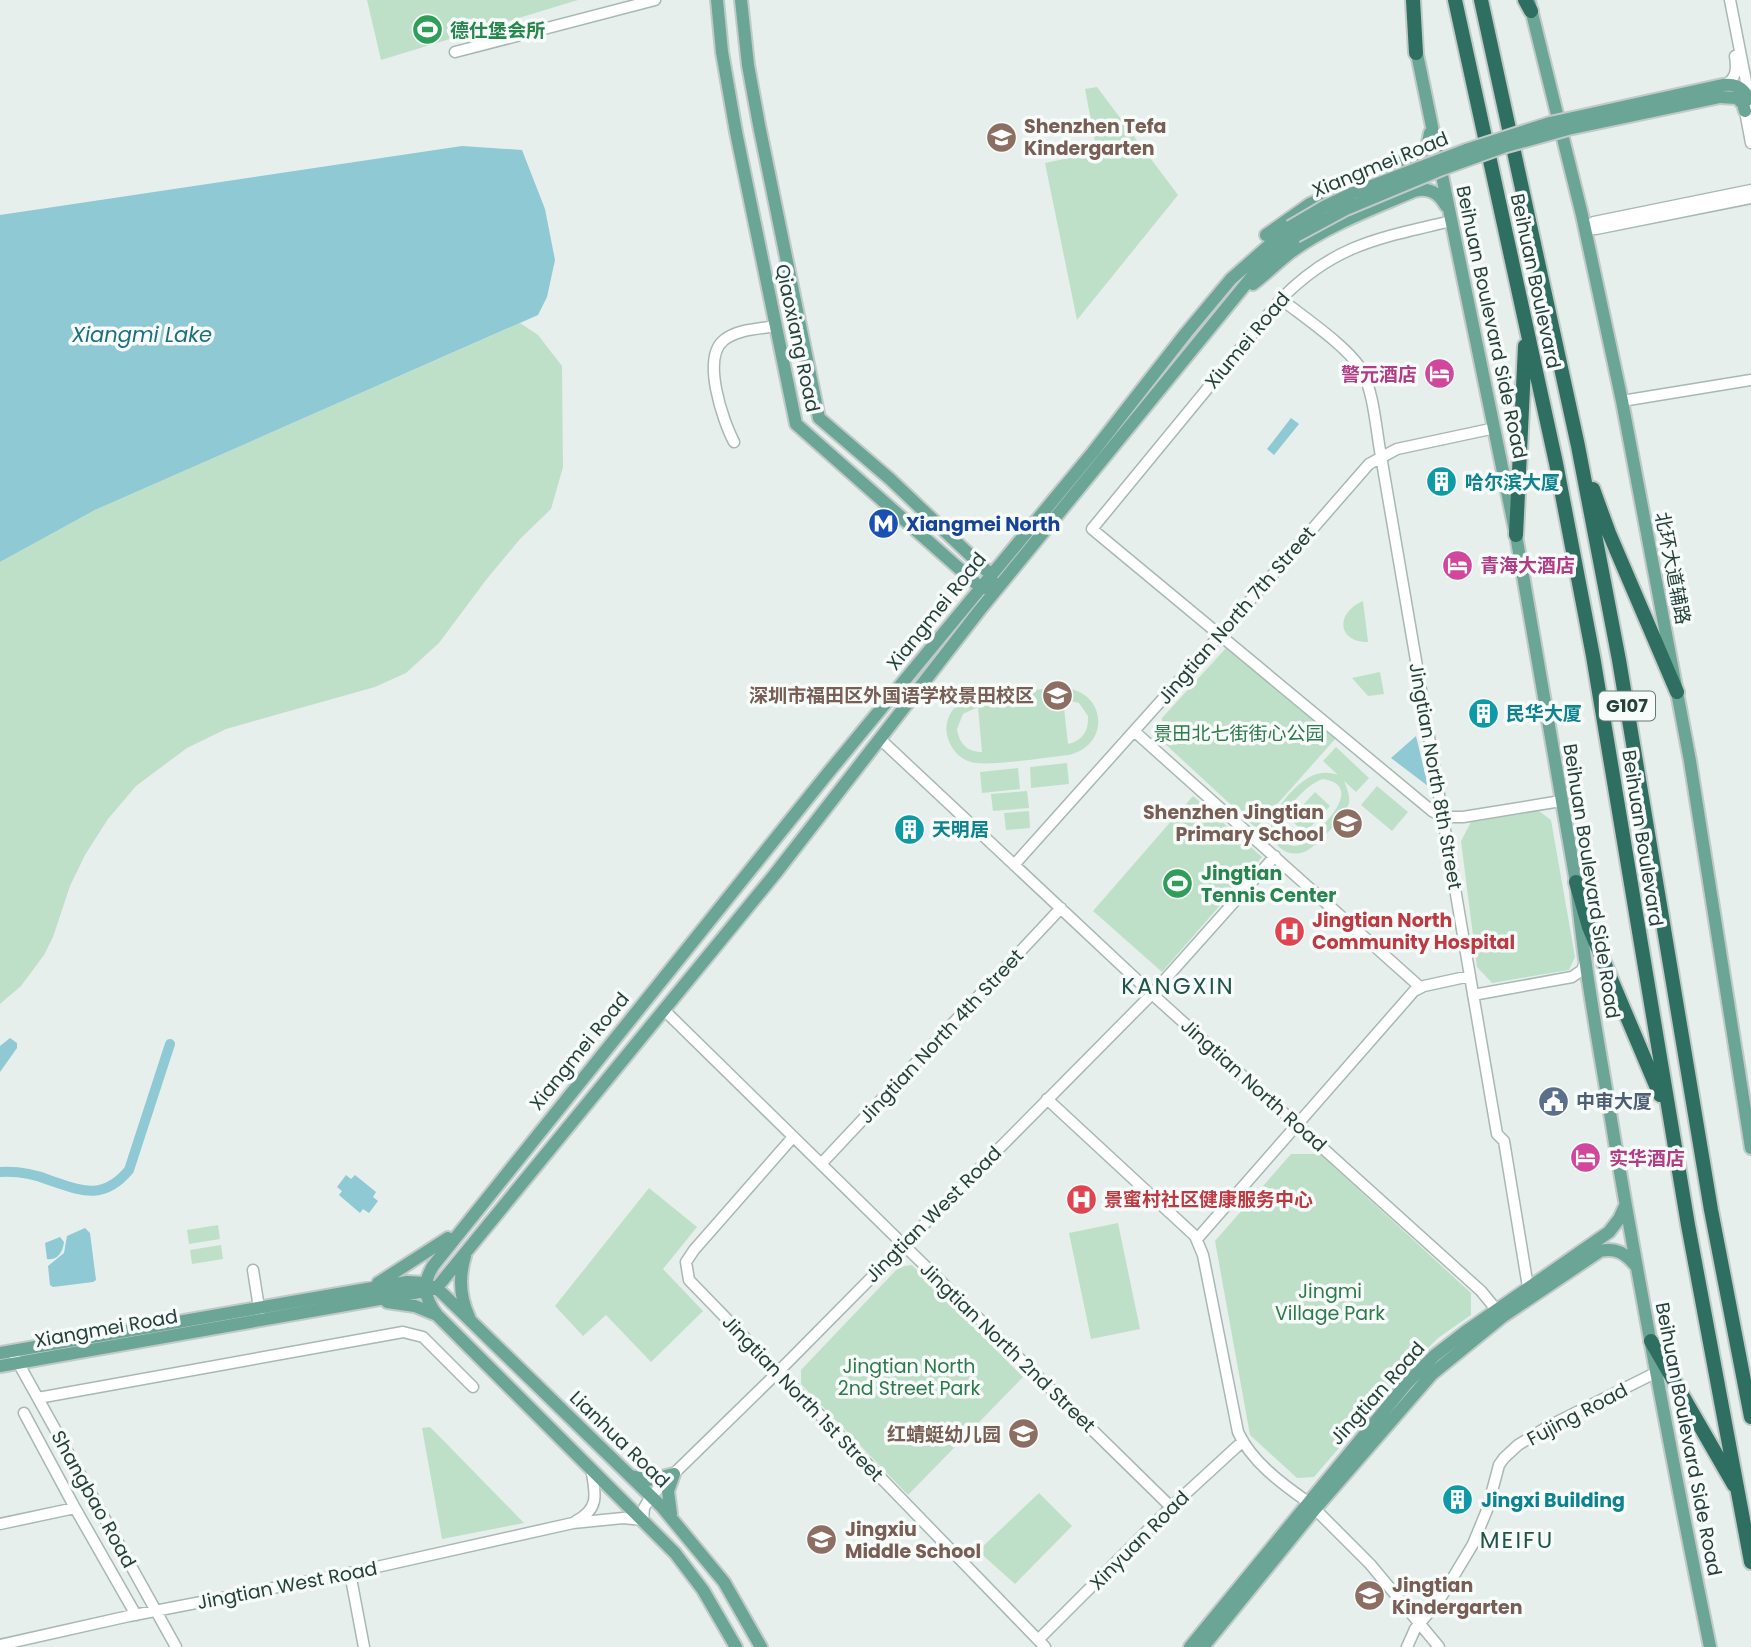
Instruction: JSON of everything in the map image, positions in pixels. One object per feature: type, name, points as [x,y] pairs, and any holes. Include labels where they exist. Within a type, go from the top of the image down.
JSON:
[{"type":"highway","points":[[1413,0],[1416,53]]},
{"type":"highway","name":"Beihuan Boulevard","points":[[1455,0],[1556,463],[1593,656],[1670,1119],[1751,1562]]},
{"type":"highway","name":"Beihuan Boulevard","points":[[1481,0],[1578,446],[1619,660],[1711,1210],[1751,1417]]},
{"type":"highway","points":[[1516,535],[1525,327]]},
{"type":"highway","points":[[1578,446],[1609,533],[1677,692]]},
{"type":"highway","points":[[1576,882],[1589,926],[1670,1119]]},
{"type":"highway","points":[[1651,1341],[1740,1495]]},
{"type":"main road","name":"Qiaoxiang Road","points":[[717,0],[733,120],[796,424],[979,587]]},
{"type":"main road","name":"Qiaoxiang Road","points":[[741,0],[757,115],[819,418],[891,478],[990,574],[996,590]]},
{"type":"main road","name":"Beihuan Boulevard Side Road","points":[[1406,0],[1516,535],[1576,882],[1585,961],[1625,1202],[1710,1647]]},
{"type":"main road","name":"北环大道辅路","points":[[1529,4],[1585,228],[1622,401],[1708,864],[1751,1148]]},
{"type":"main road","name":"Xiangmei Road","points":[[428,1287],[433,1266],[467,1222],[881,707],[1093,452],[1231,279],[1338,200],[1457,153],[1550,123],[1721,89]]},
{"type":"main road","points":[[1721,89],[1748,106]]},
{"type":"main road","points":[[1231,279],[1245,256],[1288,218],[1332,193],[1419,154],[1427,147],[1430,122]]},
{"type":"main road","points":[[1401,162],[1416,171],[1417,184],[1414,191]]},
{"type":"main road","points":[[1241,291],[1291,252],[1326,230],[1414,191],[1435,192],[1450,216]]},
{"type":"main road","name":"Xiangmei Road","points":[[0,1366],[10,1356],[260,1314],[373,1300],[428,1287],[467,1252],[775,874],[996,590],[1263,263],[1293,232]]},
{"type":"main road","points":[[979,587],[996,590]]},
{"type":"main road","points":[[880,739],[881,707]]},
{"type":"main road","points":[[867,725],[880,739]]},
{"type":"main road","points":[[755,864],[764,859],[769,860],[774,866],[775,874]]},
{"type":"main road","name":"Jingtian Road","points":[[1190,1647],[1311,1506],[1432,1374],[1528,1287],[1612,1229],[1622,1215],[1625,1202]]},
{"type":"main road","points":[[358,1291],[379,1283],[406,1267],[440,1245],[467,1222]]},
{"type":"main road","name":"Jingtian Road","points":[[1499,1313],[1600,1251],[1618,1250],[1637,1268]]},
{"type":"main road","points":[[467,1252],[462,1270],[462,1290],[465,1308],[475,1326]]},
{"type":"main road","name":"Xiangmei Road","points":[[260,1314],[358,1291],[411,1282],[428,1287]]},
{"type":"main road","name":"Lianhua Road","points":[[428,1287],[437,1315],[643,1520],[694,1577],[736,1647]]},
{"type":"main road","name":"Lianhua Road","points":[[428,1287],[475,1326],[676,1523],[724,1582],[761,1647]]},
{"type":"main road","points":[[373,1300],[406,1304],[437,1315]]},
{"type":"main road","points":[[508,1385],[514,1372],[523,1372]]},
{"type":"main road","points":[[631,1476],[653,1480],[674,1474]]},
{"type":"main road","points":[[674,1474],[668,1499],[676,1523]]},
{"type":"main road","name":"Jingtian Road","points":[[1203,1647],[1311,1506]]},
{"type":"street","points":[[455,52],[655,0]]},
{"type":"street","points":[[1721,89],[1734,77],[1737,67],[1724,0]]},
{"type":"street","points":[[1730,0],[1748,106],[1751,143]]},
{"type":"street","points":[[1585,228],[1594,222],[1751,190]]},
{"type":"street","points":[[1585,228],[1595,229],[1751,198]]},
{"type":"street","name":"Xiumei Road","points":[[1220,635],[1092,529],[1281,299],[1299,281],[1350,248],[1450,216]]},
{"type":"street","name":"Jingtian North 8th Street","points":[[1281,299],[1352,356],[1367,383],[1497,1134],[1504,1141],[1528,1287]]},
{"type":"street","points":[[734,442],[722,414],[714,371],[715,351],[734,334],[776,326]]},
{"type":"street","points":[[1622,401],[1751,380]]},
{"type":"street","name":"Jingtian North 7th Street","points":[[1014,864],[1220,635],[1356,477],[1381,456],[1398,449],[1495,428]]},
{"type":"street","points":[[1220,635],[1422,805],[1443,817],[1468,817],[1561,801]]},
{"type":"street","points":[[1134,731],[1420,987]]},
{"type":"street","name":"Jingtian North Road","points":[[880,739],[1152,994],[1481,1291],[1499,1313]]},
{"type":"street","name":"Jingtian West Road","points":[[650,1496],[778,1372],[1152,994],[1275,856]]},
{"type":"street","name":"Jingtian North 4th Street","points":[[823,1166],[1063,910]]},
{"type":"street","points":[[1473,995],[1573,977],[1582,970],[1585,961]]},
{"type":"street","points":[[1197,1239],[1410,995],[1420,987],[1470,976]]},
{"type":"street","name":"Jingtian North 2nd Street","points":[[664,1010],[1171,1507]]},
{"type":"street","points":[[1047,1099],[1189,1228],[1197,1239],[1203,1255],[1234,1421],[1242,1441],[1370,1564],[1439,1647]]},
{"type":"street","name":"Jingtian North 1st Street","points":[[793,1137],[695,1250],[686,1267],[688,1280],[1042,1644]]},
{"type":"street","points":[[253,1270],[260,1314]]},
{"type":"street","points":[[38,1398],[403,1332],[423,1337],[473,1387]]},
{"type":"street","name":"Shangbao Road","points":[[10,1356],[38,1398],[176,1647]]},
{"type":"street","name":"Fujing Road","points":[[1407,1647],[1412,1634],[1440,1599],[1473,1544],[1487,1510],[1499,1465],[1504,1458],[1518,1445],[1547,1427],[1657,1373]]},
{"type":"street","points":[[24,1413],[136,1615]]},
{"type":"street","name":"Xinyuan Road","points":[[1042,1644],[1171,1507],[1242,1441]]},
{"type":"street","points":[[573,1523],[586,1516],[594,1505],[595,1490],[591,1468]]},
{"type":"street","points":[[643,1520],[644,1508],[650,1496]]},
{"type":"street","points":[[0,1524],[75,1508]]},
{"type":"street","name":"Jingtian West Road","points":[[0,1645],[350,1573],[573,1523],[617,1518],[643,1520]]},
{"type":"street","points":[[350,1573],[364,1647]]},
{"type":"green space","name":"德仕堡会所","points":[[367,0],[578,0],[381,60]]},
{"type":"green space","points":[[1097,87],[1178,195],[1077,320],[1045,163],[1097,152],[1085,89]]},
{"type":"green space","points":[[520,323],[538,335],[562,366],[563,467],[551,509],[520,539],[439,643],[406,673],[375,687],[226,729],[187,748],[136,786],[108,819],[85,855],[70,886],[44,955],[21,986],[0,1004],[0,562],[95,510]]},
{"type":"green space","points":[[1363,601],[1368,642],[1350,637],[1343,626],[1348,612]]},
{"type":"green space","name":"景田北七街街心公园","points":[[1226,648],[1336,738],[1256,828],[1163,742],[1162,718]]},
{"type":"green space","points":[[1380,672],[1384,694],[1368,696],[1352,678]]},
{"type":"green space","points":[[1062,688],[1088,697],[1095,707],[1097,730],[1083,749],[1069,755],[1005,763],[980,763],[963,758],[950,744],[946,730],[948,719],[956,706],[965,699],[998,693]],"holes":[[[1063,699],[1079,703],[1088,716],[1084,734],[1068,744]],[[978,707],[982,752],[965,746],[957,729],[963,714]]]},
{"type":"green space","points":[[1336,747],[1369,778],[1356,792],[1344,781],[1349,803],[1337,822],[1309,849],[1296,854],[1288,853],[1273,838],[1273,815],[1293,790],[1309,777],[1328,773],[1338,775],[1323,761]],"holes":[[[1323,779],[1339,786],[1341,798],[1330,817],[1302,844],[1296,846],[1284,841],[1279,833],[1280,826],[1294,801],[1316,782]]]},
{"type":"green space","points":[[1067,763],[1069,784],[1031,788],[1030,767]]},
{"type":"green space","points":[[1018,768],[1020,789],[982,793],[980,772]]},
{"type":"green space","points":[[1377,786],[1408,812],[1392,831],[1361,805]]},
{"type":"green space","points":[[1027,791],[1029,808],[993,811],[991,794]]},
{"type":"green space","points":[[1315,792],[1330,806],[1305,833],[1290,819]]},
{"type":"green space","name":"Jingtian Tennis Center","points":[[1193,796],[1262,857],[1162,972],[1093,911]]},
{"type":"green space","points":[[1029,811],[1030,828],[1006,830],[1004,813]]},
{"type":"green space","points":[[1539,811],[1551,820],[1575,957],[1569,970],[1492,983],[1477,967],[1461,841],[1471,822]]},
{"type":"green space","name":"Jingmi Village Park","points":[[1291,1154],[1320,1154],[1471,1293],[1471,1315],[1438,1338],[1407,1369],[1314,1477],[1297,1478],[1250,1435],[1215,1241]]},
{"type":"green space","points":[[649,1188],[697,1227],[663,1269],[703,1311],[651,1362],[606,1315],[583,1336],[555,1306]]},
{"type":"green space","points":[[1118,1223],[1140,1329],[1091,1339],[1069,1233]]},
{"type":"green space","points":[[218,1225],[220,1239],[189,1244],[187,1230]]},
{"type":"green space","points":[[221,1245],[223,1259],[192,1264],[190,1250]]},
{"type":"green space","name":"Jingtian North 2nd Street Park","points":[[912,1265],[1023,1377],[908,1495],[801,1384],[801,1370],[899,1267]]},
{"type":"green space","points":[[430,1427],[524,1523],[442,1539],[422,1428]]},
{"type":"green space","points":[[1039,1493],[1072,1526],[1015,1584],[978,1551]]},
{"type":"water","name":"Xiangmi Lake","points":[[462,146],[522,150],[545,209],[555,260],[547,297],[538,315],[95,510],[0,562],[0,215]]},
{"type":"water","points":[[1291,418],[1299,424],[1274,455],[1267,449]]},
{"type":"water","points":[[1416,736],[1428,786],[1391,758]]},
{"type":"water","points":[[10,1038],[17,1043],[17,1048],[0,1072],[0,1046]]},
{"type":"water","points":[[346,1175],[351,1179],[355,1175],[376,1192],[373,1197],[378,1201],[369,1213],[363,1209],[360,1213],[339,1195],[342,1191],[337,1187]]},
{"type":"water","points":[[85,1228],[90,1233],[96,1280],[53,1287],[50,1285],[48,1266],[64,1253],[67,1236]]},
{"type":"water","points":[[60,1237],[64,1242],[61,1252],[57,1257],[47,1259],[45,1243]]},
{"type":"waterway","points":[[0,1172],[31,1175],[92,1191],[101,1190],[119,1180],[129,1170],[170,1044]]},
{"type":"place","name":"德仕堡会所","points":[[427,30]]},
{"type":"place","name":"Shenzhen Tefa Kindergarten","points":[[1001,137]]},
{"type":"place","name":"警元酒店","points":[[1440,374]]},
{"type":"place","name":"哈尔滨大厦","points":[[1442,482]]},
{"type":"place","name":"Xiangmei North","points":[[883,524]]},
{"type":"place","name":"青海大酒店","points":[[1457,565]]},
{"type":"place","name":"深圳市福田区外国语学校景田校区","points":[[1057,695]]},
{"type":"place","name":"民华大厦","points":[[1483,713]]},
{"type":"place","name":"Shenzhen Jingtian Primary School","points":[[1347,823]]},
{"type":"place","name":"天明居","points":[[909,829]]},
{"type":"place","name":"Jingtian Tennis Center","points":[[1178,884]]},
{"type":"place","name":"Jingtian North Community Hospital","points":[[1289,931]]},
{"type":"place","name":"中审大厦","points":[[1553,1101]]},
{"type":"place","name":"实华酒店","points":[[1586,1158]]},
{"type":"place","name":"景蜜村社区健康服务中心","points":[[1081,1199]]},
{"type":"place","name":"红蜻蜓幼儿园","points":[[1024,1434]]},
{"type":"place","name":"Jingxi Building","points":[[1458,1500]]},
{"type":"place","name":"Jingxiu Middle School","points":[[822,1540]]},
{"type":"place","name":"Jingtian Kindergarten","points":[[1369,1596]]},
{"type":"district","name":"KANGXIN","points":[[1178,986]]},
{"type":"district","name":"MEIFU","points":[[1517,1540]]}]
